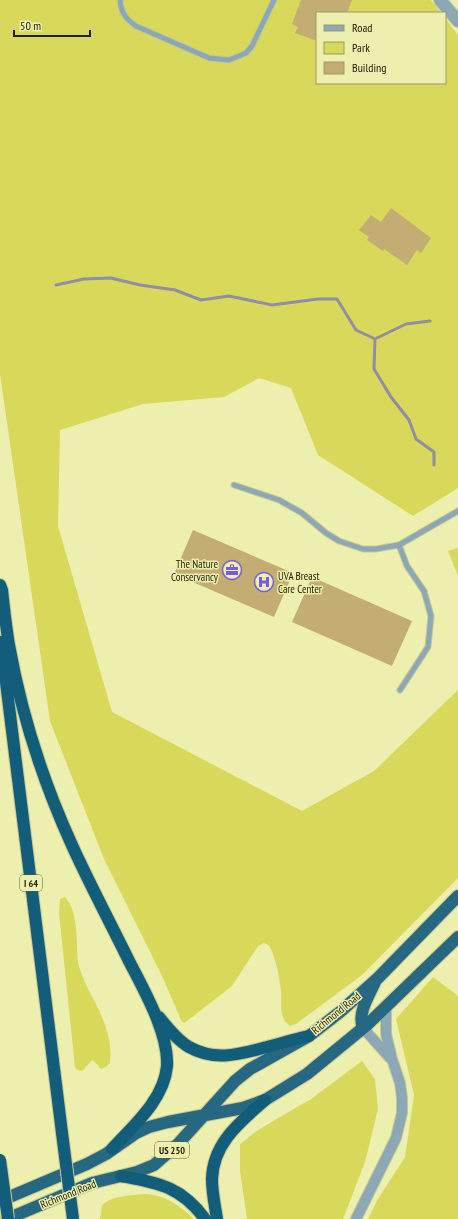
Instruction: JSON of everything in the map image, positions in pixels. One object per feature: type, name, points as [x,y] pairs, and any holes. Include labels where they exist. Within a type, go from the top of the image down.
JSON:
[{"type":"highway","points":[[0,585],[2,590],[9,644],[16,677],[32,739],[47,785],[70,843],[154,1011],[166,1047],[167,1067],[164,1081],[158,1095],[150,1108],[112,1149]]},
{"type":"highway","name":"I 64","points":[[0,632],[73,1219]]},
{"type":"highway","name":"Richmond Road","points":[[7,1219],[92,1183],[136,1172],[154,1165],[178,1144],[244,1073],[309,1036],[340,1012],[378,978],[458,896]]},
{"type":"highway","name":"Richmond Road","points":[[0,1200],[100,1158],[136,1133],[149,1127],[242,1108],[264,1100],[308,1074],[363,1028],[386,1008],[458,937]]},
{"type":"highway","points":[[363,1028],[361,1019],[362,1015],[378,978]]},
{"type":"highway","points":[[154,1011],[173,1034],[183,1043],[196,1050],[213,1055],[238,1055],[309,1036]]},
{"type":"highway","points":[[217,1219],[212,1178],[214,1164],[218,1153],[229,1133],[264,1100]]},
{"type":"highway","points":[[0,1160],[7,1219]]},
{"type":"highway","points":[[121,1176],[155,1182],[170,1188],[188,1199],[206,1219]]},
{"type":"street","points":[[440,0],[458,21]]},
{"type":"street","points":[[356,1219],[396,1138],[402,1113],[400,1083],[392,1059],[386,1030],[386,1008]]},
{"type":"street","points":[[363,1028],[392,1059]]},
{"type":"lane","points":[[120,0],[120,8],[127,20],[136,26],[209,58],[229,60],[246,53],[252,46],[274,0]]},
{"type":"lane","points":[[234,485],[279,500],[302,513],[326,533],[340,541],[363,549],[376,549],[399,545],[458,511]]},
{"type":"lane","points":[[399,545],[407,566],[424,591],[431,616],[428,648],[400,690]]},
{"type":"green space","points":[[0,0],[431,0],[440,12],[316,12],[316,84],[446,84],[446,19],[458,35],[458,488],[413,516],[318,455],[291,388],[259,378],[224,397],[143,404],[60,430],[58,526],[112,712],[302,811],[374,771],[458,690],[458,878],[362,975],[296,1024],[290,1026],[286,1023],[282,1015],[281,991],[278,972],[272,951],[269,945],[264,943],[258,946],[232,986],[184,1023],[181,1020],[163,978],[104,859],[50,721],[0,374]]},
{"type":"green space","points":[[458,548],[458,576],[448,551]]},
{"type":"green space","points":[[65,897],[73,911],[75,919],[78,962],[80,969],[102,1016],[110,1043],[110,1063],[101,1069],[93,1060],[82,1071],[77,1070],[75,1067],[59,913],[60,899]]},
{"type":"green space","points":[[433,977],[458,996],[458,1219],[368,1219],[378,1199],[405,1157],[414,1095],[396,1019]]},
{"type":"green space","points":[[362,1061],[375,1079],[378,1109],[365,1162],[343,1219],[247,1219],[240,1171],[240,1144],[258,1130],[311,1099]]},
{"type":"green space","points":[[146,1194],[160,1197],[172,1202],[194,1219],[100,1219],[102,1206],[109,1200]]},
{"type":"building","points":[[301,0],[352,0],[347,12],[316,12],[316,41],[295,33],[298,27],[292,24]]},
{"type":"building","points":[[391,208],[431,238],[421,253],[417,250],[407,265],[384,249],[383,251],[367,240],[369,237],[359,230],[371,215],[381,222]]},
{"type":"building","points":[[193,530],[293,573],[274,617],[174,574]]},
{"type":"building","points":[[312,577],[412,621],[392,666],[292,622]]},
{"type":"waterway","points":[[56,285],[84,279],[111,278],[140,285],[175,290],[201,300],[229,296],[272,305],[318,299],[337,299],[356,330],[375,339],[374,369],[391,397],[409,420],[416,439],[434,452],[434,465]]},
{"type":"waterway","points":[[375,339],[406,324],[430,321]]},
{"type":"place","name":"The Nature Conservancy","points":[[232,570]]},
{"type":"place","name":"UVA Breast Care Center","points":[[264,582]]}]
